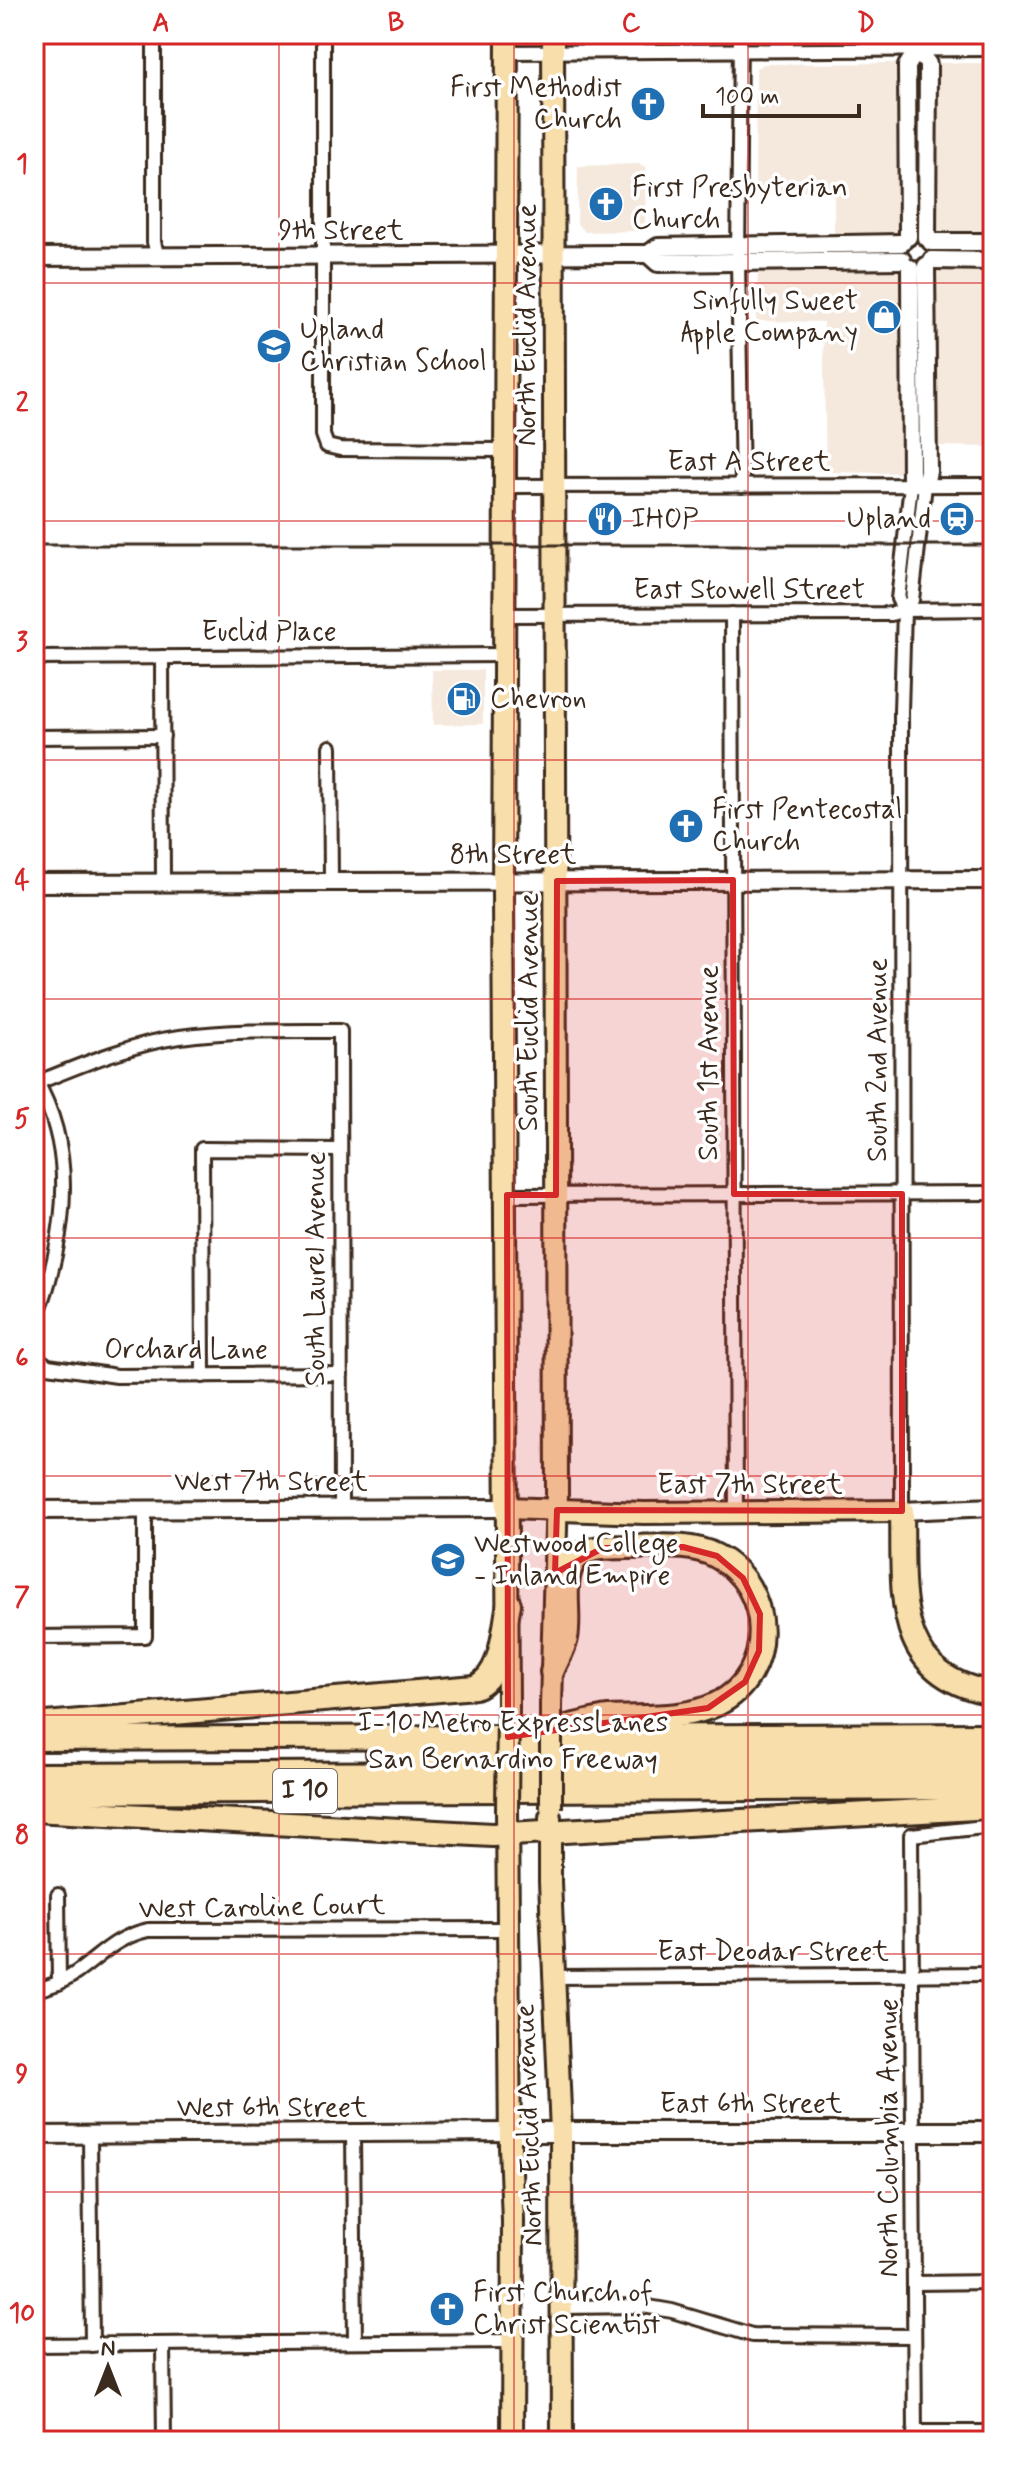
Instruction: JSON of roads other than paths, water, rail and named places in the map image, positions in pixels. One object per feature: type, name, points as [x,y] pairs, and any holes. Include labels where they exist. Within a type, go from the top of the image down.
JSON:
[{"type":"highway","points":[[902,1511],[905,1606],[907,1623],[914,1639],[928,1660],[949,1678],[993,1693]]},
{"type":"highway","points":[[521,1737],[605,1719],[701,1710],[727,1698],[745,1682],[759,1651],[761,1621],[756,1601],[735,1569],[705,1551],[683,1547],[593,1550],[579,1557],[572,1565],[566,1639],[552,1672]]},
{"type":"highway","points":[[34,1725],[475,1687],[486,1681],[498,1657],[509,1604]]},
{"type":"highway","name":"San Bernardino Freeway","points":[[34,1739],[993,1735]]},
{"type":"highway","name":"I-10 Metro ExpressLanes","points":[[34,1754],[993,1752]]},
{"type":"highway","name":"I-10 Metro ExpressLanes","points":[[34,1775],[993,1771]]},
{"type":"highway","name":"San Bernardino Freeway","points":[[34,1792],[993,1788]]},
{"type":"highway","points":[[34,1810],[399,1831],[508,1834],[993,1807]]},
{"type":"main road","name":"North Euclid Avenue","points":[[504,615],[508,43]]},
{"type":"main road","name":"North Euclid Avenue","points":[[554,43],[557,615]]},
{"type":"main road","name":"South Euclid Avenue","points":[[504,615],[509,1604]]},
{"type":"main road","name":"South Euclid Avenue","points":[[552,1672],[557,1510],[557,615]]},
{"type":"main road","name":"East 7th Street","points":[[507,1508],[736,1513],[902,1511]]},
{"type":"main road","name":"North Euclid Avenue","points":[[509,1604],[507,1811],[513,2221],[512,2441]]},
{"type":"main road","name":"North Euclid Avenue","points":[[552,1672],[550,1833],[561,2132],[562,2441]]},
{"type":"main road","name":"East 6th Street","points":[[510,2132],[993,2132]]},
{"type":"street","points":[[154,34],[154,242],[158,258]]},
{"type":"street","points":[[323,34],[323,435],[327,446],[354,450],[505,450]]},
{"type":"street","points":[[740,34],[738,253],[742,486]]},
{"type":"street","points":[[913,256],[934,252],[929,240],[928,64],[917,42]]},
{"type":"street","points":[[917,42],[907,66],[918,485]]},
{"type":"street","points":[[508,43],[740,52],[917,42],[993,49]]},
{"type":"street","points":[[929,240],[993,242]]},
{"type":"street","name":"9th Street","points":[[34,257],[648,254],[658,247],[738,253],[913,256],[993,261]]},
{"type":"street","name":"South 2nd Avenue","points":[[902,1511],[901,661],[904,610],[898,599],[918,485]]},
{"type":"street","name":"East A Street","points":[[505,486],[993,485]]},
{"type":"street","name":"East Stowell Street","points":[[504,615],[891,614],[904,610],[993,609]]},
{"type":"street","name":"South 1st Avenue","points":[[732,614],[736,1513]]},
{"type":"street","name":"Euclid Place","points":[[34,658],[504,655]]},
{"type":"street","points":[[162,657],[163,882]]},
{"type":"street","points":[[34,737],[163,736]]},
{"type":"street","points":[[330,747],[331,881]]},
{"type":"street","name":"8th Street","points":[[34,883],[993,880]]},
{"type":"street","name":"South Laurel Avenue","points":[[35,1081],[116,1052],[177,1038],[230,1032],[340,1031],[341,1508]]},
{"type":"street","points":[[34,1320],[50,1278],[62,1225],[64,1179],[58,1131],[35,1081]]},
{"type":"street","points":[[203,1376],[202,1149],[340,1150]]},
{"type":"street","points":[[507,1195],[993,1193]]},
{"type":"street","name":"Orchard Lane","points":[[34,1356],[48,1366],[117,1376],[341,1374]]},
{"type":"street","name":"East 7th Street","points":[[902,1511],[993,1507]]},
{"type":"street","points":[[34,1637],[145,1636],[145,1508]]},
{"type":"street","name":"West 7th Street","points":[[34,1510],[507,1508]]},
{"type":"street","name":"North Columbia Avenue","points":[[914,2436],[911,1835],[993,1826]]},
{"type":"street","points":[[58,1895],[59,1983]]},
{"type":"street","name":"West Caroline Court","points":[[34,1990],[59,1983],[75,1974],[114,1941],[148,1930],[509,1929]]},
{"type":"street","name":"East Deodar Street","points":[[554,1977],[993,1974]]},
{"type":"street","name":"West 6th Street","points":[[34,2135],[510,2132]]},
{"type":"street","points":[[353,2134],[355,2342]]},
{"type":"street","points":[[90,2135],[92,2345]]},
{"type":"street","points":[[914,2283],[993,2282]]},
{"type":"street","points":[[562,2307],[643,2306],[672,2311],[752,2335],[914,2336]]},
{"type":"street","points":[[34,2345],[512,2341]]},
{"type":"street","points":[[163,2344],[164,2441]]},
{"type":"street","points":[[914,2436],[993,2432]]},
{"type":"railway","points":[[34,545],[993,545]]},
{"type":"place","name":"First Methodist Church","points":[[648,104]]},
{"type":"place","name":"First Presbyterian Church","points":[[606,204]]},
{"type":"place","name":"Sinfully Sweet Apple Company","points":[[884,317]]},
{"type":"place","name":"Upland Christian School","points":[[274,346]]},
{"type":"place","name":"IHOP","points":[[605,519]]},
{"type":"place","name":"Upland","points":[[957,519]]},
{"type":"place","name":"Chevron","points":[[464,699]]},
{"type":"place","name":"First Pentecostal Church","points":[[686,826]]},
{"type":"place","name":"Westwood College - Inland Empire","points":[[448,1560]]},
{"type":"place","name":"First Church of Christ Scientist","points":[[447,2309]]}]
